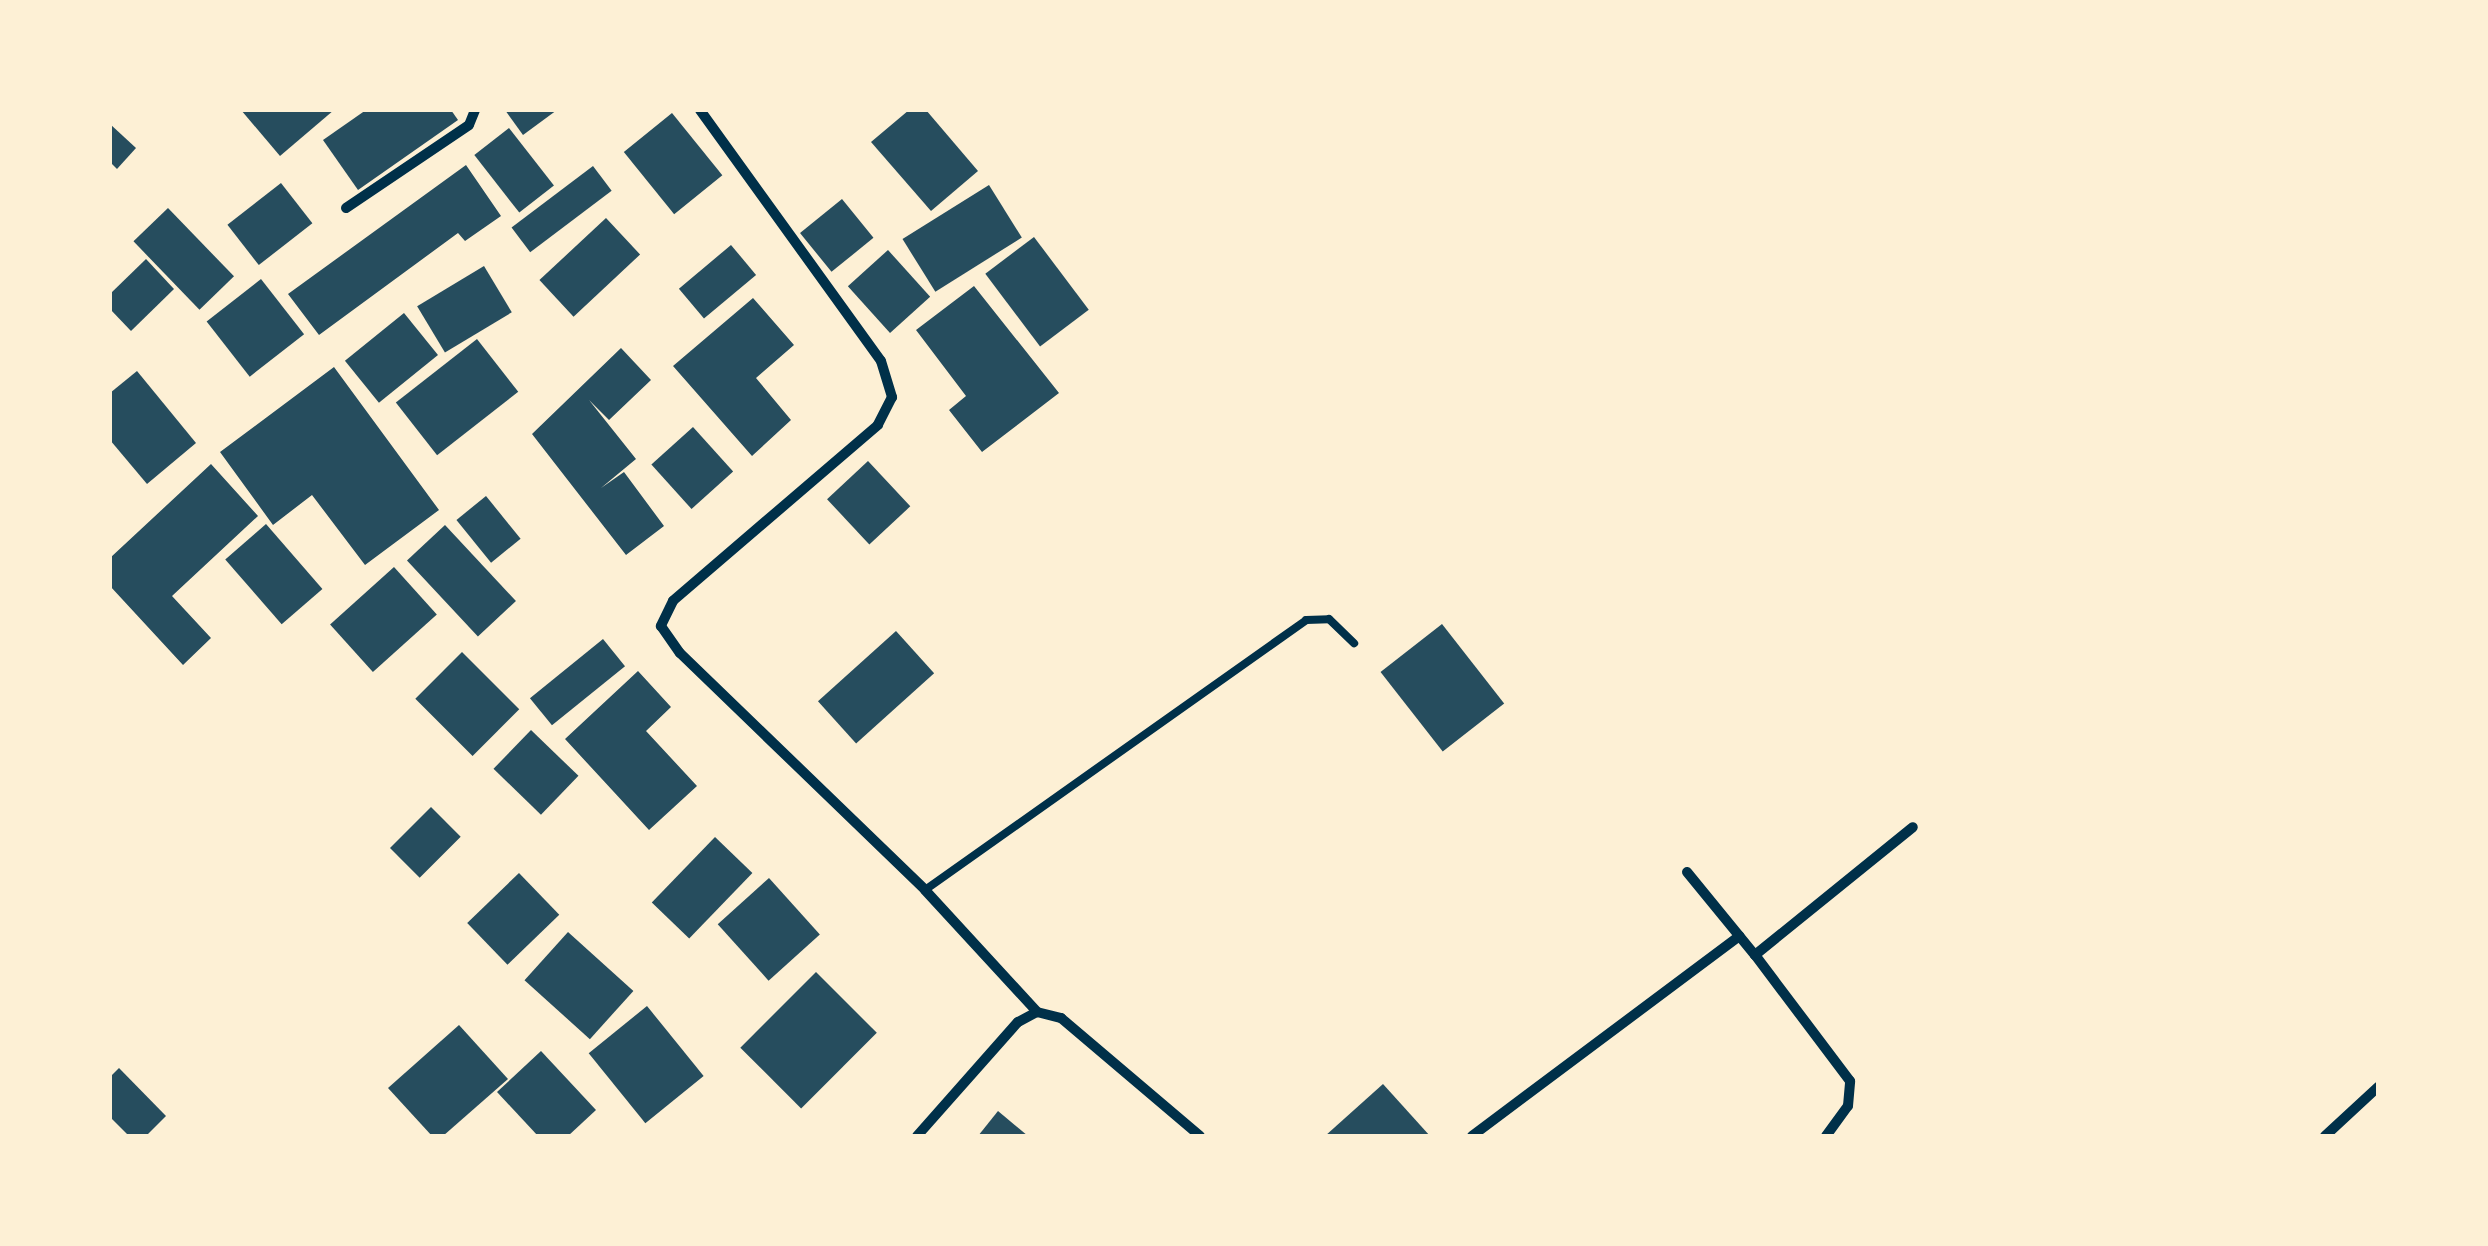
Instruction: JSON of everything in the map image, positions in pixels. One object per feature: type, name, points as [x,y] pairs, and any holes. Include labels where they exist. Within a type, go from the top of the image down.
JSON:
[{"type":"street","points":[[346,208],[470,126],[475,110]]},
{"type":"street","points":[[700,110],[881,361],[892,398],[878,425],[673,602],[660,626],[680,653],[926,890],[1037,1012],[1061,1018],[1200,1136]]},
{"type":"street","points":[[1755,955],[1913,827]]},
{"type":"street","points":[[1687,872],[1850,1080],[1848,1106],[1826,1136]]},
{"type":"street","points":[[1472,1136],[1739,936]]},
{"type":"street","points":[[917,1136],[1018,1022],[1037,1012]]},
{"type":"street","points":[[2325,1136],[2378,1087]]},
{"type":"lane","points":[[926,890],[1306,620],[1330,619],[1354,643]]},
{"type":"building","points":[[241,110],[334,110],[280,156]]},
{"type":"building","points":[[366,110],[451,110],[458,120],[358,190],[323,140]]},
{"type":"building","points":[[505,110],[557,110],[523,135]]},
{"type":"building","points":[[909,110],[926,110],[978,171],[931,211],[871,142]]},
{"type":"building","points":[[672,113],[722,175],[674,214],[624,152]]},
{"type":"building","points":[[110,124],[136,148],[117,169],[110,162]]},
{"type":"building","points":[[509,128],[554,186],[519,213],[474,155]]},
{"type":"building","points":[[466,165],[501,216],[465,241],[458,233],[319,335],[288,294]]},
{"type":"building","points":[[593,166],[612,191],[530,252],[512,227]]},
{"type":"building","points":[[281,183],[312,223],[259,265],[227,225]]},
{"type":"building","points":[[989,185],[1022,238],[935,292],[902,239]]},
{"type":"building","points":[[842,199],[873,238],[832,272],[800,233]]},
{"type":"building","points":[[168,208],[234,276],[199,310],[133,241]]},
{"type":"building","points":[[606,218],[640,255],[574,317],[539,280]]},
{"type":"building","points":[[1034,237],[1089,310],[1040,346],[985,274]]},
{"type":"building","points":[[731,245],[756,275],[704,319],[679,289]]},
{"type":"building","points":[[888,250],[930,297],[890,333],[848,286]]},
{"type":"building","points":[[146,259],[174,289],[131,331],[110,309],[110,294]]},
{"type":"building","points":[[484,266],[512,312],[445,352],[417,306]]},
{"type":"building","points":[[261,279],[304,334],[250,377],[207,321]]},
{"type":"building","points":[[974,286],[1059,393],[982,452],[949,410],[966,396],[916,330]]},
{"type":"building","points":[[753,298],[794,345],[756,378],[791,420],[752,456],[673,366]]},
{"type":"building","points":[[404,313],[438,355],[379,403],[345,361]]},
{"type":"building","points":[[477,339],[518,392],[437,455],[396,402]]},
{"type":"building","points":[[621,348],[651,380],[609,420],[589,400],[636,459],[601,488],[624,472],[664,526],[626,555],[532,434]]},
{"type":"building","points":[[334,367],[439,510],[365,565],[312,495],[273,525],[220,452]]},
{"type":"building","points":[[137,371],[196,443],[147,484],[110,440],[110,393]]},
{"type":"building","points":[[693,427],[733,472],[692,509],[651,464]]},
{"type":"building","points":[[868,461],[910,506],[869,545],[827,499]]},
{"type":"building","points":[[211,464],[258,516],[172,596],[211,638],[183,665],[110,586],[110,558]]},
{"type":"building","points":[[486,496],[521,539],[491,563],[456,520]]},
{"type":"building","points":[[266,524],[322,589],[282,624],[225,559]]},
{"type":"building","points":[[445,525],[516,601],[478,637],[407,560]]},
{"type":"building","points":[[394,567],[437,615],[373,672],[330,625]]},
{"type":"building","points":[[1442,624],[1504,704],[1443,752],[1381,672]]},
{"type":"building","points":[[896,631],[934,673],[856,744],[818,701]]},
{"type":"building","points":[[603,639],[625,666],[552,725],[530,698]]},
{"type":"building","points":[[462,652],[519,709],[473,756],[415,699]]},
{"type":"building","points":[[638,671],[671,707],[646,731],[697,786],[649,830],[565,739]]},
{"type":"building","points":[[531,730],[578,776],[541,815],[493,769]]},
{"type":"building","points":[[431,807],[461,837],[420,878],[390,848]]},
{"type":"building","points":[[715,837],[752,873],[689,939],[652,902]]},
{"type":"building","points":[[519,873],[559,915],[507,965],[467,923]]},
{"type":"building","points":[[769,878],[820,934],[769,981],[718,924]]},
{"type":"building","points":[[568,932],[633,991],[590,1039],[525,980]]},
{"type":"building","points":[[816,972],[877,1033],[801,1108],[740,1048]]},
{"type":"building","points":[[647,1006],[704,1076],[645,1123],[589,1053]]},
{"type":"building","points":[[459,1025],[508,1079],[443,1136],[432,1136],[388,1088]]},
{"type":"building","points":[[541,1051],[596,1110],[568,1136],[538,1136],[497,1092]]},
{"type":"building","points":[[119,1068],[166,1116],[146,1136],[129,1136],[110,1117],[110,1077]]},
{"type":"building","points":[[1383,1084],[1430,1136],[1325,1136]]},
{"type":"building","points":[[998,1111],[1028,1136],[978,1136]]}]
